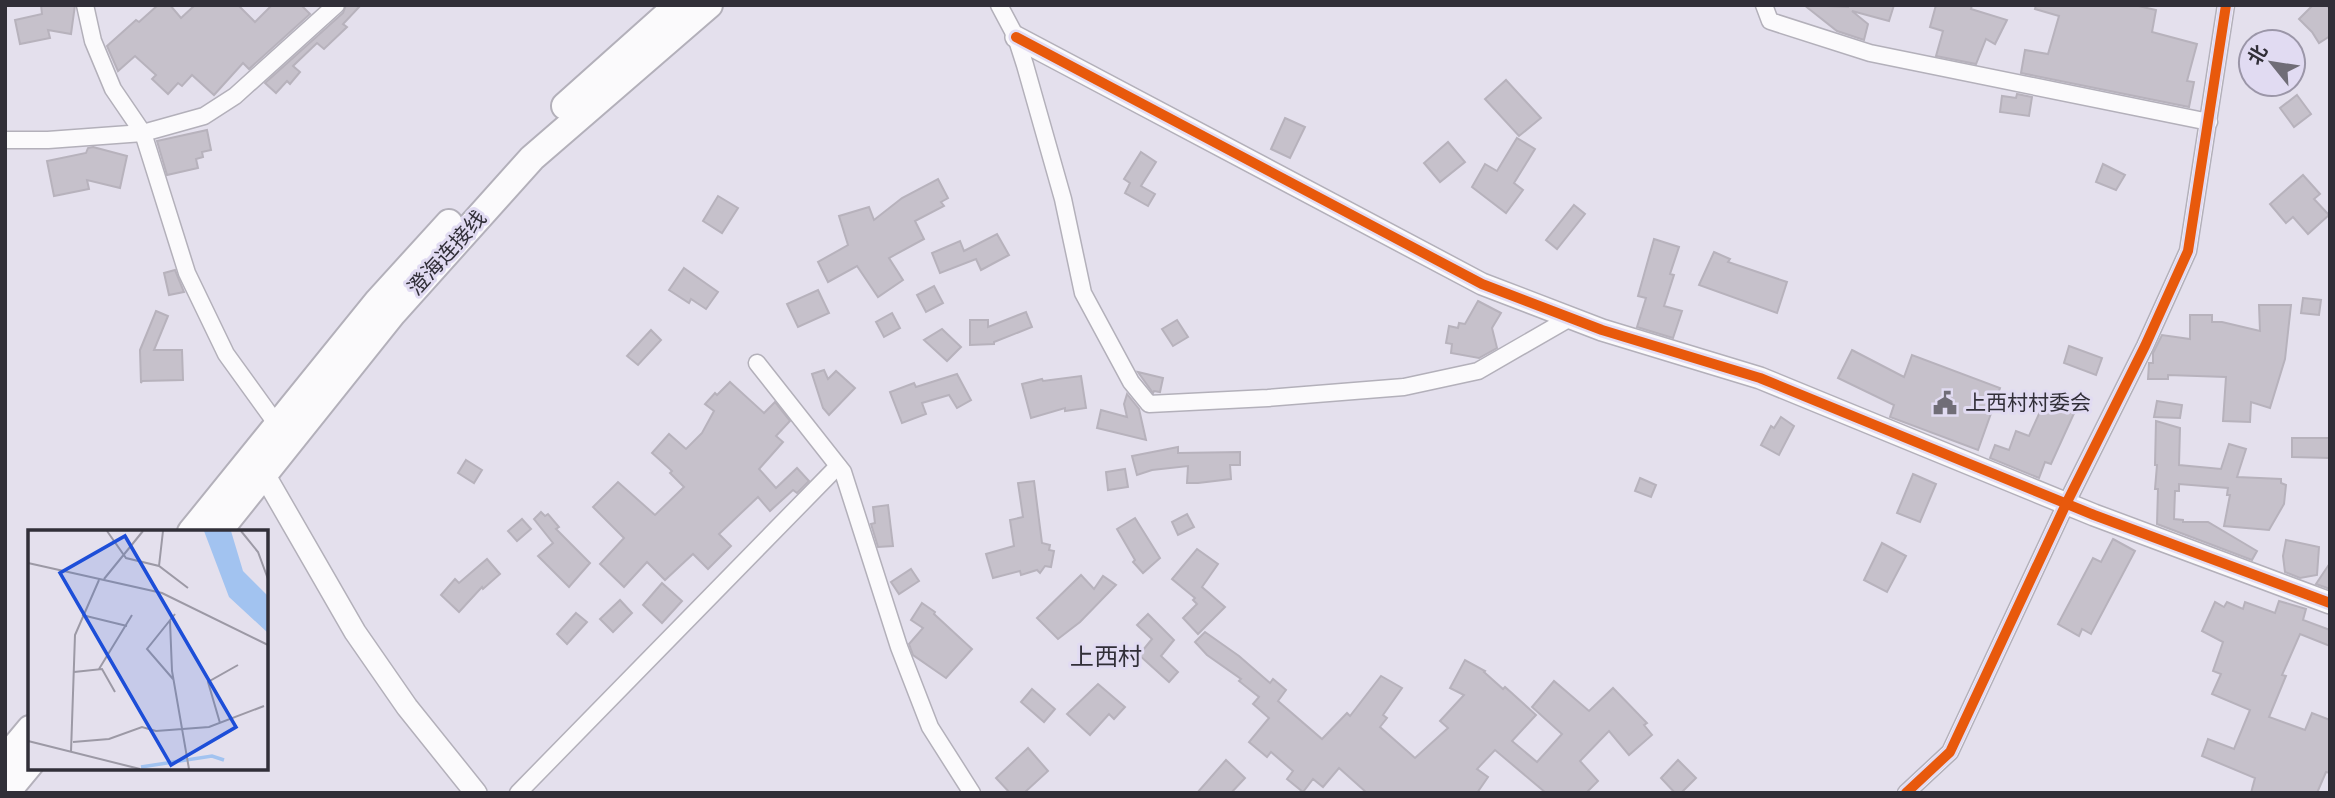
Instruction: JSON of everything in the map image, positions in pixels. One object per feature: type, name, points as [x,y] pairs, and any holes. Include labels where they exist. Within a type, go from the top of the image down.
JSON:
[{"type":"highway","name":"澄海连接线","points":[[193,530],[378,301],[519,147],[678,5]]},
{"type":"highway","name":"澄海连接线","points":[[220,530],[393,313],[531,158],[709,5]]},
{"type":"highway","points":[[5,759],[28,731]]},
{"type":"highway","points":[[6,793],[28,766]]},
{"type":"street","points":[[85,5],[93,41],[113,89],[144,133],[187,274],[226,354],[278,426]]},
{"type":"street","points":[[5,140],[48,140],[144,133],[204,116],[235,96],[336,5]]},
{"type":"street","points":[[999,5],[1016,37],[1063,199],[1083,293],[1131,382],[1149,404],[1404,387],[1478,371],[1570,318]]},
{"type":"street","points":[[1764,5],[1770,21],[1870,53],[2209,122]]},
{"type":"street","points":[[1906,793],[1950,752],[2188,251],[2226,5]]},
{"type":"street","points":[[1016,37],[1482,284],[1602,330],[1760,378],[2066,504],[2330,603]]},
{"type":"street","points":[[757,363],[843,472],[899,647],[930,727],[972,793]]},
{"type":"street","points":[[518,793],[838,466]]},
{"type":"street","points":[[264,474],[355,632],[407,707],[477,793]]},
{"type":"building","points":[[41,5],[75,5],[71,34],[48,30],[50,38],[20,44],[15,20],[42,14]]},
{"type":"building","points":[[158,5],[170,5],[181,18],[195,5],[238,5],[255,22],[272,5],[301,5],[310,14],[249,69],[243,63],[214,95],[192,75],[182,86],[178,83],[168,94],[152,79],[156,75],[135,56],[118,71],[107,46]]},
{"type":"building","points":[[346,5],[361,5],[343,24],[347,27],[324,49],[317,43],[293,66],[300,72],[290,84],[287,81],[276,93],[265,83],[343,13]]},
{"type":"building","points":[[1804,5],[1894,5],[1889,21],[1852,11],[1868,24],[1864,40],[1837,31]]},
{"type":"building","points":[[1936,5],[1972,5],[1971,9],[2007,20],[1995,44],[1986,39],[1976,64],[1936,56],[1943,31],[1930,27]]},
{"type":"building","points":[[2036,5],[2134,5],[2156,10],[2152,32],[2197,44],[2187,81],[2194,82],[2189,107],[2021,73],[2025,50],[2048,54],[2059,16],[2035,9]]},
{"type":"building","points":[[2313,5],[2326,5],[2330,9],[2330,36],[2319,43],[2299,19]]},
{"type":"building","points":[[1506,80],[1541,118],[1519,136],[1485,99]]},
{"type":"building","points":[[2017,94],[2032,97],[2029,116],[2000,112],[2002,96],[2016,98]]},
{"type":"building","points":[[2293,98],[2299,98],[2311,114],[2294,127],[2280,108]]},
{"type":"building","points":[[1285,118],[1305,127],[1290,158],[1271,149]]},
{"type":"building","points":[[207,130],[211,150],[202,152],[203,157],[196,159],[198,168],[167,175],[157,141]]},
{"type":"building","points":[[1517,138],[1535,149],[1514,183],[1523,190],[1506,213],[1472,187],[1485,164],[1497,171]]},
{"type":"building","points":[[1448,142],[1465,162],[1440,182],[1424,163]]},
{"type":"building","points":[[88,148],[127,156],[120,188],[87,180],[89,189],[54,196],[47,161],[86,153]]},
{"type":"building","points":[[1141,152],[1156,162],[1141,186],[1155,194],[1148,206],[1125,193],[1130,183],[1124,179]]},
{"type":"building","points":[[2103,164],[2125,175],[2116,190],[2096,182]]},
{"type":"building","points":[[2303,175],[2320,194],[2314,199],[2329,215],[2308,234],[2293,217],[2286,223],[2270,204]]},
{"type":"building","points":[[938,179],[948,198],[941,202],[944,206],[915,221],[924,239],[889,258],[903,280],[878,297],[857,266],[828,282],[818,262],[848,245],[839,216],[869,207],[874,220],[902,198]]},
{"type":"building","points":[[718,196],[738,208],[722,233],[703,221]]},
{"type":"building","points":[[1574,205],[1585,214],[1557,249],[1546,240]]},
{"type":"building","points":[[997,234],[1009,255],[981,270],[976,259],[940,273],[932,253],[960,241],[964,251]]},
{"type":"building","points":[[1654,239],[1679,247],[1664,306],[1682,311],[1673,338],[1637,327],[1646,298],[1638,296]]},
{"type":"building","points":[[1714,252],[1730,259],[1728,262],[1787,282],[1777,313],[1699,285]]},
{"type":"building","points":[[684,268],[718,292],[706,309],[691,299],[689,303],[669,290]]},
{"type":"building","points":[[175,270],[184,292],[169,295],[164,273]]},
{"type":"building","points":[[934,286],[943,303],[926,312],[917,295]]},
{"type":"building","points":[[818,290],[829,313],[798,327],[787,304]]},
{"type":"building","points":[[2303,298],[2321,300],[2319,315],[2301,313]]},
{"type":"building","points":[[1478,301],[1501,313],[1492,328],[1497,348],[1479,358],[1451,353],[1452,344],[1446,343],[1449,326],[1458,328],[1459,323],[1465,324]]},
{"type":"building","points":[[2259,305],[2291,305],[2285,359],[2270,408],[2251,402],[2250,422],[2223,421],[2226,377],[2168,375],[2168,379],[2148,379],[2149,363],[2153,363],[2153,353],[2162,335],[2190,339],[2190,315],[2212,315],[2212,322],[2260,331]]},
{"type":"building","points":[[156,311],[168,316],[154,350],[182,350],[183,380],[141,383],[140,350]]},
{"type":"building","points":[[1026,312],[1032,327],[994,344],[970,345],[970,320],[988,320],[988,327]]},
{"type":"building","points":[[892,313],[900,328],[884,337],[876,322]]},
{"type":"building","points":[[1177,320],[1188,337],[1173,346],[1162,329]]},
{"type":"building","points":[[942,329],[961,347],[947,361],[924,340]]},
{"type":"building","points":[[651,330],[661,340],[638,365],[627,356]]},
{"type":"building","points":[[2069,346],[2102,358],[2096,375],[2064,363]]},
{"type":"building","name":"上西村村委会","points":[[1852,350],[1904,377],[1912,355],[2000,388],[1978,450],[1890,417],[1894,405],[1838,378]]},
{"type":"building","points":[[824,370],[828,379],[836,371],[855,388],[829,415],[823,408],[812,374]]},
{"type":"building","points":[[1138,372],[1163,378],[1160,392],[1153,393]]},
{"type":"building","points":[[957,374],[971,400],[957,408],[949,395],[922,403],[926,414],[902,423],[890,392],[914,383],[916,387]]},
{"type":"building","points":[[1081,376],[1086,408],[1065,411],[1065,408],[1031,418],[1022,384],[1042,379]]},
{"type":"building","points":[[730,382],[764,413],[775,402],[790,421],[776,436],[783,442],[759,469],[776,488],[797,468],[809,481],[797,493],[793,490],[770,511],[758,497],[719,534],[731,546],[708,569],[693,554],[665,580],[647,562],[624,587],[600,564],[624,538],[593,507],[618,482],[655,515],[684,487],[670,473],[672,471],[652,453],[669,434],[686,449],[702,433],[714,411],[705,404]]},
{"type":"building","points":[[1127,394],[1139,409],[1146,440],[1097,428],[1101,410],[1127,417],[1124,404]]},
{"type":"building","points":[[2047,396],[2076,409],[2051,464],[2045,462],[2039,478],[1990,458],[1995,445],[2009,450],[2016,431],[2029,436]]},
{"type":"building","points":[[2157,401],[2182,405],[2180,418],[2154,417]]},
{"type":"building","points":[[1781,417],[1794,426],[1779,455],[1761,445],[1771,426],[1774,428]]},
{"type":"building","points":[[2156,421],[2180,428],[2179,465],[2221,469],[2229,444],[2246,449],[2237,477],[2281,479],[2281,483],[2286,485],[2284,504],[2269,530],[2224,526],[2230,495],[2227,495],[2228,488],[2179,484],[2179,491],[2175,491],[2174,519],[2183,522],[2208,522],[2257,551],[2252,560],[2157,524]]},
{"type":"building","points":[[2292,438],[2330,438],[2330,458],[2292,457]]},
{"type":"building","points":[[1178,447],[1178,453],[1240,452],[1240,465],[1230,465],[1231,479],[1198,483],[1187,483],[1188,466],[1152,470],[1137,475],[1132,456]]},
{"type":"building","points":[[466,460],[482,470],[474,483],[458,473]]},
{"type":"building","points":[[1125,469],[1128,487],[1108,490],[1106,472]]},
{"type":"building","points":[[1913,474],[1936,484],[1920,522],[1897,513]]},
{"type":"building","points":[[1640,478],[1656,485],[1651,497],[1635,491]]},
{"type":"building","points":[[1034,481],[1042,543],[1050,545],[1049,550],[1054,551],[1051,567],[1045,566],[1040,573],[1037,570],[1021,575],[1020,571],[993,578],[986,554],[1014,546],[1010,520],[1023,517],[1018,483]]},
{"type":"building","points":[[888,505],[893,546],[878,547],[871,524],[875,523],[873,507]]},
{"type":"building","points":[[541,512],[545,516],[548,514],[559,527],[556,529],[590,563],[569,587],[538,556],[553,543],[534,519]]},
{"type":"building","points":[[1187,514],[1194,527],[1178,535],[1172,522]]},
{"type":"building","points":[[1135,518],[1160,558],[1143,573],[1133,562],[1135,560],[1117,529]]},
{"type":"building","points":[[522,519],[531,529],[517,541],[508,531]]},
{"type":"building","points":[[2113,539],[2135,551],[2091,634],[2082,629],[2079,636],[2058,624],[2093,558],[2101,562]]},
{"type":"building","points":[[2286,540],[2319,547],[2317,575],[2300,578],[2285,572],[2283,556]]},
{"type":"building","points":[[1882,543],[1906,556],[1887,592],[1864,580]]},
{"type":"building","points":[[1197,549],[1218,564],[1202,587],[1225,607],[1198,634],[1183,618],[1197,604],[1193,600],[1195,598],[1172,579]]},
{"type":"building","points":[[487,559],[500,574],[483,589],[482,587],[459,612],[441,595],[455,579],[459,583]]},
{"type":"building","points":[[2330,563],[2330,589],[2316,584]]},
{"type":"building","points":[[911,569],[919,581],[899,594],[891,582]]},
{"type":"building","points":[[1081,575],[1094,589],[1103,576],[1116,585],[1080,622],[1058,639],[1037,618]]},
{"type":"building","points":[[662,583],[682,601],[662,623],[643,605]]},
{"type":"building","points":[[620,600],[632,613],[613,632],[600,619]]},
{"type":"building","points":[[2279,601],[2306,609],[2303,620],[2330,630],[2330,646],[2300,634],[2282,675],[2286,676],[2269,717],[2305,730],[2312,713],[2330,720],[2330,773],[2326,772],[2317,793],[2251,793],[2255,778],[2202,756],[2208,739],[2234,749],[2250,710],[2212,694],[2221,674],[2213,671],[2223,642],[2202,631],[2215,602],[2224,607],[2227,602],[2243,609],[2245,602],[2275,613]]},
{"type":"building","points":[[922,603],[935,612],[934,614],[972,649],[946,678],[913,655],[909,644],[923,628],[911,620]]},
{"type":"building","points":[[576,613],[587,622],[567,644],[557,634]]},
{"type":"building","points":[[1148,614],[1174,640],[1161,656],[1178,672],[1169,682],[1139,655],[1152,639],[1137,625]]},
{"type":"building","points":[[1205,632],[1239,656],[1270,683],[1273,679],[1286,690],[1278,701],[1322,739],[1347,713],[1350,716],[1381,676],[1402,688],[1383,715],[1387,718],[1380,727],[1415,758],[1448,728],[1440,721],[1464,695],[1450,688],[1465,660],[1485,671],[1536,715],[1512,741],[1537,762],[1562,734],[1532,707],[1554,681],[1589,711],[1613,688],[1647,723],[1644,725],[1652,735],[1629,755],[1609,731],[1580,761],[1598,781],[1586,793],[1546,793],[1495,750],[1477,769],[1488,777],[1477,793],[1367,793],[1339,768],[1323,787],[1313,779],[1303,792],[1287,779],[1293,771],[1271,752],[1267,757],[1249,742],[1269,718],[1253,704],[1259,697],[1195,642]]},
{"type":"building","points":[[1098,684],[1125,707],[1114,719],[1109,714],[1090,735],[1067,714]]},
{"type":"building","points":[[1032,689],[1055,709],[1044,722],[1021,702]]},
{"type":"building","points":[[1028,748],[1048,771],[1024,793],[1010,793],[996,778]]},
{"type":"building","points":[[1226,760],[1245,778],[1231,793],[1197,793]]},
{"type":"building","points":[[1678,760],[1696,778],[1681,793],[1675,793],[1661,778]]},
{"type":"cycle path","points":[[1906,793],[1950,752],[2188,251],[2226,5]]},
{"type":"cycle path","points":[[1016,37],[1482,284],[1602,330],[1760,378],[2094,515],[2330,603]]},
{"type":"place","name":"上西村村委会","points":[[1945,403]]},
{"type":"district","name":"上西村","points":[[1106,657]]}]
